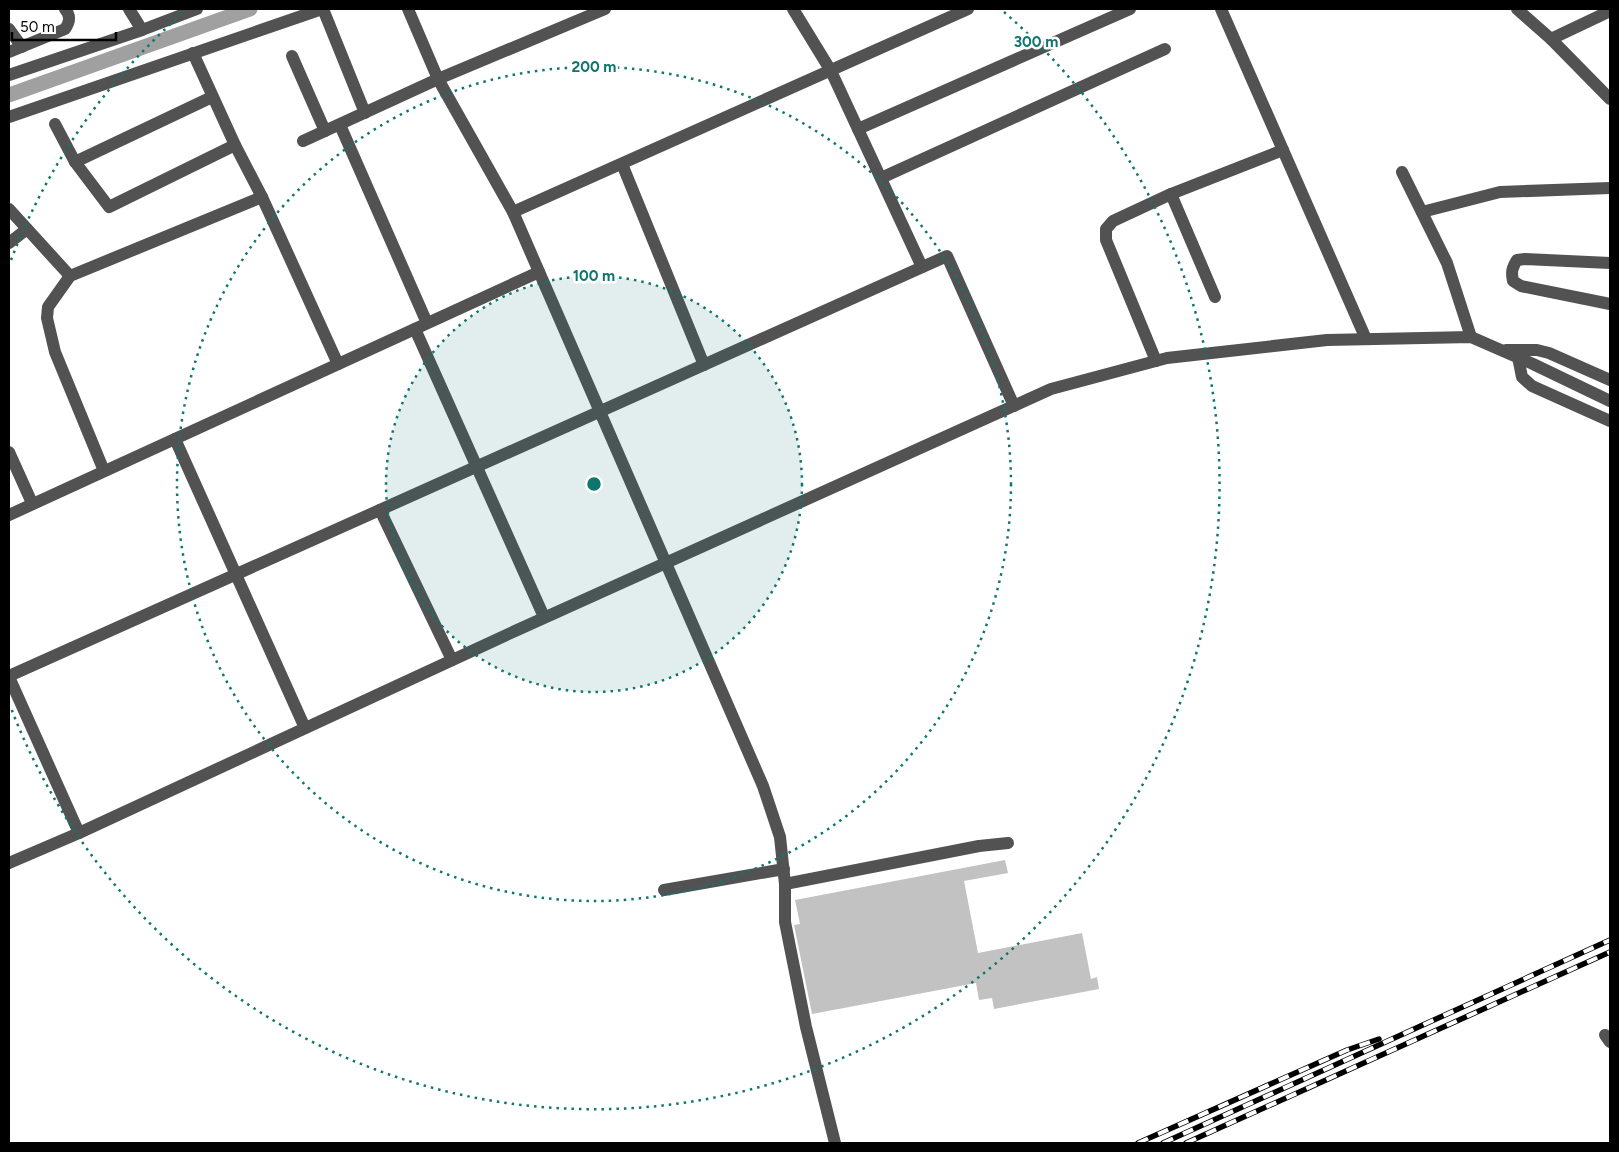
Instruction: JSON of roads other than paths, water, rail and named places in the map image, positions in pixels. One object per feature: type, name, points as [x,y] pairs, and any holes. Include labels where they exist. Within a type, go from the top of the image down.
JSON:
[{"type":"street","points":[[9,52],[65,29],[69,23],[69,13],[65,9]]},
{"type":"street","points":[[129,9],[142,30]]},
{"type":"street","points":[[9,75],[142,30],[197,9]]},
{"type":"street","points":[[9,117],[322,9],[365,113]]},
{"type":"street","points":[[408,9],[438,80],[513,212],[763,786],[780,837],[785,884],[785,922],[806,1027],[835,1143]]},
{"type":"street","points":[[303,141],[438,80],[605,9]]},
{"type":"street","points":[[793,9],[831,71],[922,267]]},
{"type":"street","points":[[513,212],[968,9]]},
{"type":"street","points":[[858,128],[1130,9]]},
{"type":"street","points":[[1221,9],[1366,340]]},
{"type":"street","points":[[1517,9],[1605,86],[1610,99]]},
{"type":"street","points":[[1551,39],[1610,11]]},
{"type":"street","points":[[9,29],[22,47]]},
{"type":"street","points":[[881,178],[1165,48]]},
{"type":"street","points":[[194,53],[212,97],[262,197],[338,364]]},
{"type":"street","points":[[292,56],[325,131]]},
{"type":"street","points":[[75,162],[212,97]]},
{"type":"street","points":[[55,124],[75,162],[109,207],[235,145]]},
{"type":"street","points":[[340,125],[477,466],[544,618]]},
{"type":"street","points":[[1156,361],[1106,240],[1106,229],[1113,221],[1171,194],[1283,150]]},
{"type":"street","points":[[622,164],[704,365]]},
{"type":"street","points":[[1402,172],[1447,263],[1471,337]]},
{"type":"street","points":[[1422,212],[1500,192],[1610,188]]},
{"type":"street","points":[[1171,194],[1214,297]]},
{"type":"street","points":[[104,471],[55,352],[47,318],[48,307],[70,276],[262,197]]},
{"type":"street","points":[[9,209],[70,276]]},
{"type":"street","points":[[9,243],[27,229]]},
{"type":"street","points":[[79,833],[9,676],[947,256],[1014,406]]},
{"type":"street","points":[[1610,263],[1525,259],[1517,260],[1512,267],[1511,274],[1513,281],[1520,286],[1610,304]]},
{"type":"street","points":[[9,515],[539,272]]},
{"type":"street","points":[[9,863],[79,833],[452,660],[1051,389],[1167,358],[1327,340],[1471,337],[1610,401]]},
{"type":"street","points":[[1500,350],[1537,350],[1549,353],[1610,380]]},
{"type":"street","points":[[1518,358],[1522,377],[1532,386],[1610,421]]},
{"type":"street","points":[[175,439],[305,728]]},
{"type":"street","points":[[9,452],[32,504]]},
{"type":"street","points":[[380,510],[452,660]]},
{"type":"street","points":[[785,884],[979,846],[1008,843]]},
{"type":"street","points":[[664,890],[784,869]]},
{"type":"waterway","points":[[9,95],[250,9]]},
{"type":"railway","points":[[1163,1143],[1610,940]]},
{"type":"railway","points":[[1186,1143],[1610,952]]},
{"type":"railway","points":[[1138,1143],[1347,1050],[1379,1039]]}]
